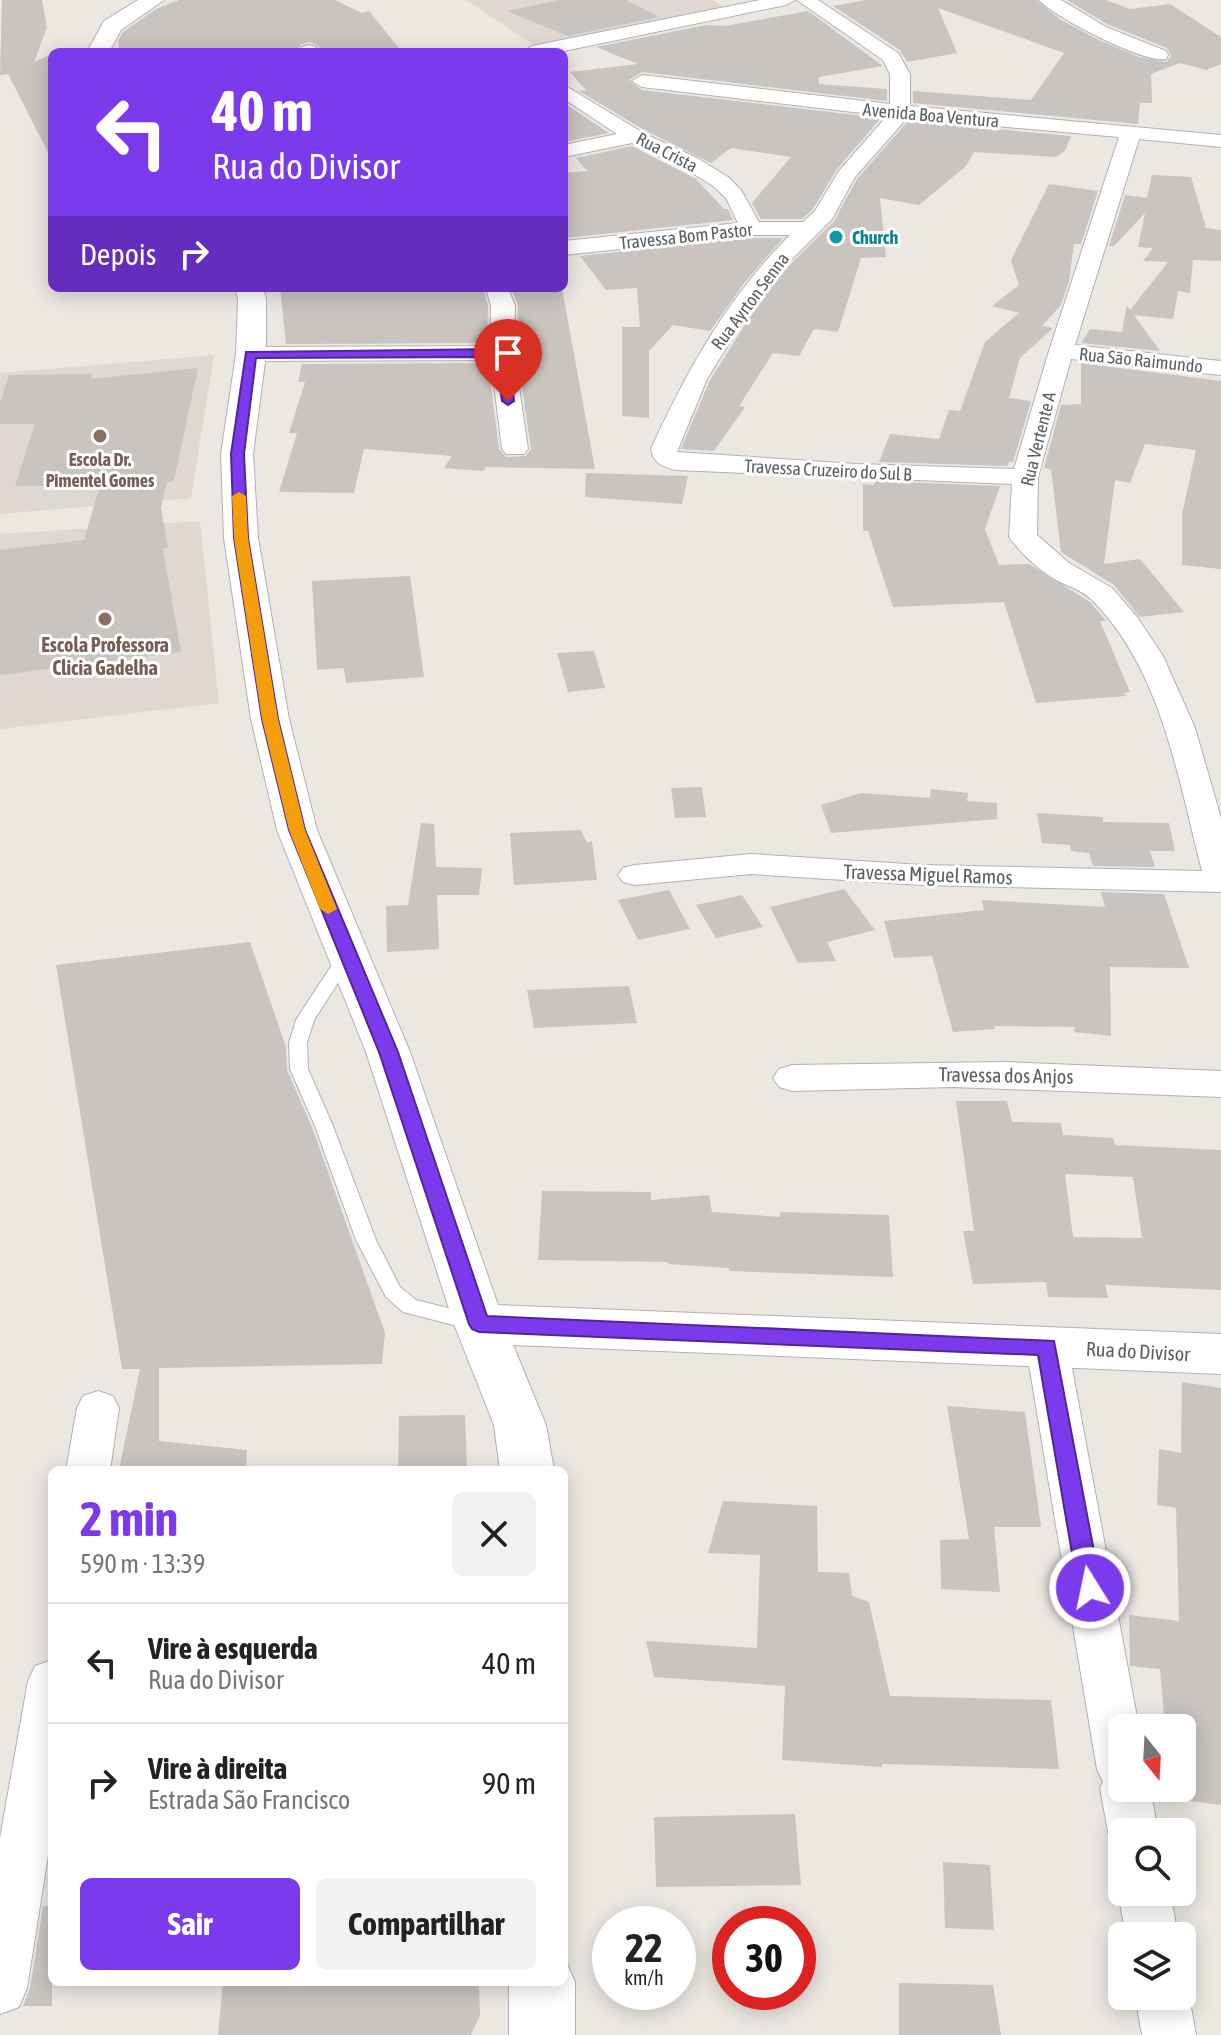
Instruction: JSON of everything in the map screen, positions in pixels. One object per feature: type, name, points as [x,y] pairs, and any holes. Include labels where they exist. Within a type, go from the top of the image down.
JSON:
[{"type":"street","points":[[100,48],[112,26],[153,0]]},
{"type":"street","points":[[552,48],[786,0]]},
{"type":"street","points":[[806,0],[891,57],[900,74],[900,113]]},
{"type":"street","points":[[1048,0],[1100,31],[1159,55]]},
{"type":"street","name":"Avenida Boa Ventura","points":[[642,81],[767,99],[900,113],[1221,141]]},
{"type":"street","name":"Rua Crista","points":[[568,94],[636,136],[713,175],[743,204],[751,228]]},
{"type":"street","name":"Rua Ayrton Senna","points":[[675,426],[695,379],[730,323],[770,268],[824,214],[846,175],[900,113]]},
{"type":"street","name":"Rua Vertente A","points":[[1131,133],[1061,351],[1025,477],[1023,537],[1044,558],[1100,591],[1123,618],[1156,675],[1180,732],[1221,881]]},
{"type":"street","points":[[568,150],[636,136]]},
{"type":"street","name":"Travessa Bom Pastor","points":[[568,248],[751,228],[808,229]]},
{"type":"street","points":[[250,292],[251,354],[237,454],[241,538],[270,719],[297,830],[388,1052],[479,1324],[520,1425],[526,1466]]},
{"type":"street","points":[[498,292],[503,306],[502,353],[515,449]]},
{"type":"street","name":"Rua São Raimundo","points":[[1061,351],[1221,368]]},
{"type":"street","points":[[251,354],[502,353]]},
{"type":"street","name":"Travessa Cruzeiro do Sul B","points":[[675,426],[664,449],[665,456],[676,462],[842,472],[1025,477]]},
{"type":"street","name":"Travessa Miguel Ramos","points":[[635,875],[751,864],[922,875],[1221,881]]},
{"type":"street","name":"Travessa dos Anjos","points":[[792,1078],[870,1073],[1085,1076],[1221,1084]]},
{"type":"street","name":"Rua do Divisor","points":[[479,1324],[1221,1354]]},
{"type":"street","points":[[1047,1347],[1112,1714]]},
{"type":"street","points":[[89,1466],[98,1408]]},
{"type":"street","points":[[0,1988],[48,1705]]},
{"type":"street","points":[[542,1986],[542,2035]]},
{"type":"street","points":[[1165,2010],[1169,2035]]},
{"type":"lane","points":[[347,955],[305,1020],[298,1043],[299,1069],[324,1126],[366,1240],[393,1292],[410,1306],[479,1324]]},
{"type":"shaded area","points":[[466,0],[712,0],[725,8],[537,47]]},
{"type":"shaded area","name":"Escola Dr. Pimentel Gomes","points":[[214,355],[191,498],[0,514],[0,373]]},
{"type":"shaded area","name":"Escola Professora Clicia Gadelha","points":[[200,521],[219,703],[0,729],[0,534]]},
{"type":"building","points":[[2,0],[42,0],[47,27],[34,62],[48,56],[48,152],[8,74],[0,75]]},
{"type":"building","points":[[179,0],[335,0],[362,13],[369,11],[399,48],[320,48],[310,42],[301,44],[299,48],[119,48],[118,41],[123,32],[156,9]]},
{"type":"building","points":[[560,0],[625,0],[659,17],[568,36],[507,11]]},
{"type":"building","points":[[866,0],[1036,0],[1061,20],[1099,40],[1139,57],[1166,62],[1171,56],[1167,48],[1107,24],[1067,0],[1106,0],[1130,9],[1170,4],[1221,37],[1221,64],[1206,70],[1180,63],[1151,74],[1152,103],[1140,103],[1138,124],[913,103],[913,91],[1031,100],[1064,53],[938,8],[957,53],[907,62],[900,50],[833,6]]},
{"type":"building","points":[[808,11],[883,66],[819,77],[819,84],[887,89],[887,101],[642,72],[629,80],[642,90],[881,118],[837,169],[813,209],[802,219],[761,219],[752,203],[791,157],[731,148],[711,163],[646,131],[579,91],[586,90],[570,72],[638,64],[596,47],[706,25],[725,26]]},
{"type":"building","points":[[568,106],[609,133],[568,141]]},
{"type":"building","points":[[908,121],[1071,136],[1065,151],[1056,157],[974,152],[966,166],[919,205],[880,198],[886,257],[861,258],[838,332],[814,329],[799,356],[773,353],[739,406],[745,407],[714,451],[681,449],[709,382],[744,326],[780,275],[834,221],[857,179]]},
{"type":"building","points":[[632,146],[696,179],[724,209],[728,209],[733,220],[568,238],[568,173],[587,171],[576,158]]},
{"type":"building","points":[[1152,175],[1191,177],[1206,228],[1221,230],[1221,261],[1193,260],[1190,293],[1178,291],[1173,319],[1134,315],[1160,351],[1081,343],[1090,329],[1122,332],[1127,305],[1130,310],[1168,262],[1143,261],[1153,248],[1138,247],[1145,213],[1114,246],[1109,246],[1125,195],[1147,198]]},
{"type":"building","points":[[1049,184],[1098,191],[1081,244],[1074,244],[1069,281],[1061,305],[1042,326],[1053,328],[1020,358],[1009,398],[1031,401],[1013,462],[1007,466],[879,462],[890,434],[939,439],[949,410],[960,411],[985,342],[1019,313],[992,306],[1019,285],[1011,260]]},
{"type":"building","points":[[751,238],[783,238],[745,282],[710,331],[673,325],[649,351],[649,418],[622,416],[622,327],[640,327],[637,288],[606,290],[580,256]]},
{"type":"building","points":[[280,292],[484,292],[488,306],[487,343],[286,344]]},
{"type":"building","points":[[513,292],[563,292],[595,469],[487,467],[483,471],[444,468],[452,456],[364,449],[354,493],[279,492],[297,433],[289,433],[305,382],[298,382],[302,364],[488,363],[499,449],[506,457],[526,456],[531,449],[517,353],[518,306]]},
{"type":"building","points":[[1081,363],[1221,381],[1221,569],[1182,565],[1182,514],[1196,450],[1145,444],[1130,483],[1115,480],[1104,564],[1140,559],[1184,612],[1140,617],[1114,585],[1061,552],[1051,469],[1044,468],[1061,405],[1081,404]]},
{"type":"building","points":[[198,368],[174,481],[167,482],[161,508],[168,548],[163,549],[181,652],[0,675],[0,550],[84,540],[100,485],[15,486],[35,424],[0,424],[0,403],[9,375],[92,374],[91,379]]},
{"type":"building","points":[[586,473],[688,476],[682,504],[585,497]]},
{"type":"building","points":[[875,481],[1000,486],[985,529],[999,565],[1029,564],[1090,602],[1106,621],[1100,621],[1130,692],[1124,693],[1126,696],[1036,703],[1004,602],[893,607],[868,531],[863,531],[863,484],[874,485]]},
{"type":"building","points":[[410,576],[424,677],[346,683],[344,668],[317,670],[312,581]]},
{"type":"building","points":[[594,651],[605,688],[568,692],[557,653]]},
{"type":"building","points":[[702,787],[706,817],[675,818],[671,788]]},
{"type":"building","points":[[931,789],[968,793],[967,801],[997,803],[997,819],[831,833],[821,805],[861,793],[930,798]]},
{"type":"building","points":[[1037,813],[1103,817],[1103,822],[1169,823],[1175,851],[1150,851],[1155,867],[1093,866],[1089,853],[1071,851],[1070,845],[1042,843]]},
{"type":"building","points":[[421,823],[434,824],[436,867],[482,868],[479,895],[437,895],[439,949],[387,952],[386,906],[408,905]]},
{"type":"building","points":[[581,830],[587,843],[592,841],[597,880],[514,885],[510,833]]},
{"type":"building","points":[[844,889],[875,930],[827,942],[836,961],[798,963],[770,907]]},
{"type":"building","points":[[669,890],[690,929],[638,940],[618,900]]},
{"type":"building","points":[[1101,892],[1164,894],[1189,968],[1110,967],[1111,1036],[1074,1032],[1075,1027],[994,1026],[995,1029],[953,1032],[932,956],[894,958],[884,921],[984,910],[982,900],[1105,907]]},
{"type":"building","points":[[742,895],[763,927],[716,938],[696,905]]},
{"type":"building","points":[[250,942],[286,1047],[287,1070],[312,1127],[385,1333],[382,1364],[159,1368],[159,1441],[247,1450],[246,1466],[120,1466],[140,1369],[122,1369],[56,965]]},
{"type":"building","points":[[629,986],[637,1023],[534,1028],[527,990]]},
{"type":"building","points":[[956,1101],[1007,1101],[1012,1122],[1061,1123],[1063,1135],[1113,1138],[1115,1145],[1221,1150],[1221,1290],[1105,1285],[1108,1298],[1048,1297],[1046,1282],[973,1284],[963,1231],[974,1231]],"holes":[[[1065,1174],[1133,1177],[1142,1238],[1073,1237]]]},
{"type":"building","points":[[542,1191],[651,1192],[651,1200],[709,1195],[712,1212],[780,1217],[780,1212],[889,1215],[893,1277],[729,1271],[729,1268],[668,1262],[538,1260]]},
{"type":"building","points":[[1182,1382],[1221,1388],[1221,1805],[1196,1802],[1196,1714],[1164,1714],[1160,1669],[1130,1666],[1129,1615],[1179,1621],[1176,1508],[1157,1505],[1159,1449],[1181,1453]]},
{"type":"building","points":[[947,1406],[1025,1412],[1041,1527],[994,1527],[1000,1592],[941,1589],[940,1540],[969,1539]]},
{"type":"building","points":[[465,1415],[467,1466],[398,1466],[399,1416]]},
{"type":"building","points":[[723,1501],[817,1506],[818,1572],[849,1573],[852,1596],[869,1602],[890,1696],[1051,1700],[1059,1769],[882,1764],[882,1767],[782,1760],[785,1686],[654,1677],[646,1641],[757,1648],[760,1555],[708,1553]]},
{"type":"building","points":[[795,1814],[801,1885],[656,1887],[654,1817]]},
{"type":"building","points":[[943,1862],[990,1865],[994,1930],[945,1928]]},
{"type":"building","points":[[43,1906],[48,1907],[48,1986],[52,1986],[52,2006],[23,2006],[30,1988]]},
{"type":"building","points":[[899,1983],[993,1985],[1001,2035],[899,2035]]},
{"type":"building","points":[[223,1986],[479,1986],[480,2015],[471,2035],[218,2035]]},
{"type":"slow traffic","points":[[239,496],[241,538],[270,719],[297,830],[328,909]]},
{"type":"place","name":"Church","points":[[836,237]]},
{"type":"place","name":"Escola Dr. Pimentel Gomes","points":[[100,436]]},
{"type":"place","name":"Escola Professora Clicia Gadelha","points":[[105,619]]},
{"type":"route","points":[[508,401],[502,353],[251,354],[237,454],[245,568],[270,719],[297,830],[388,1052],[479,1324],[1047,1347],[1090,1588]]}]
